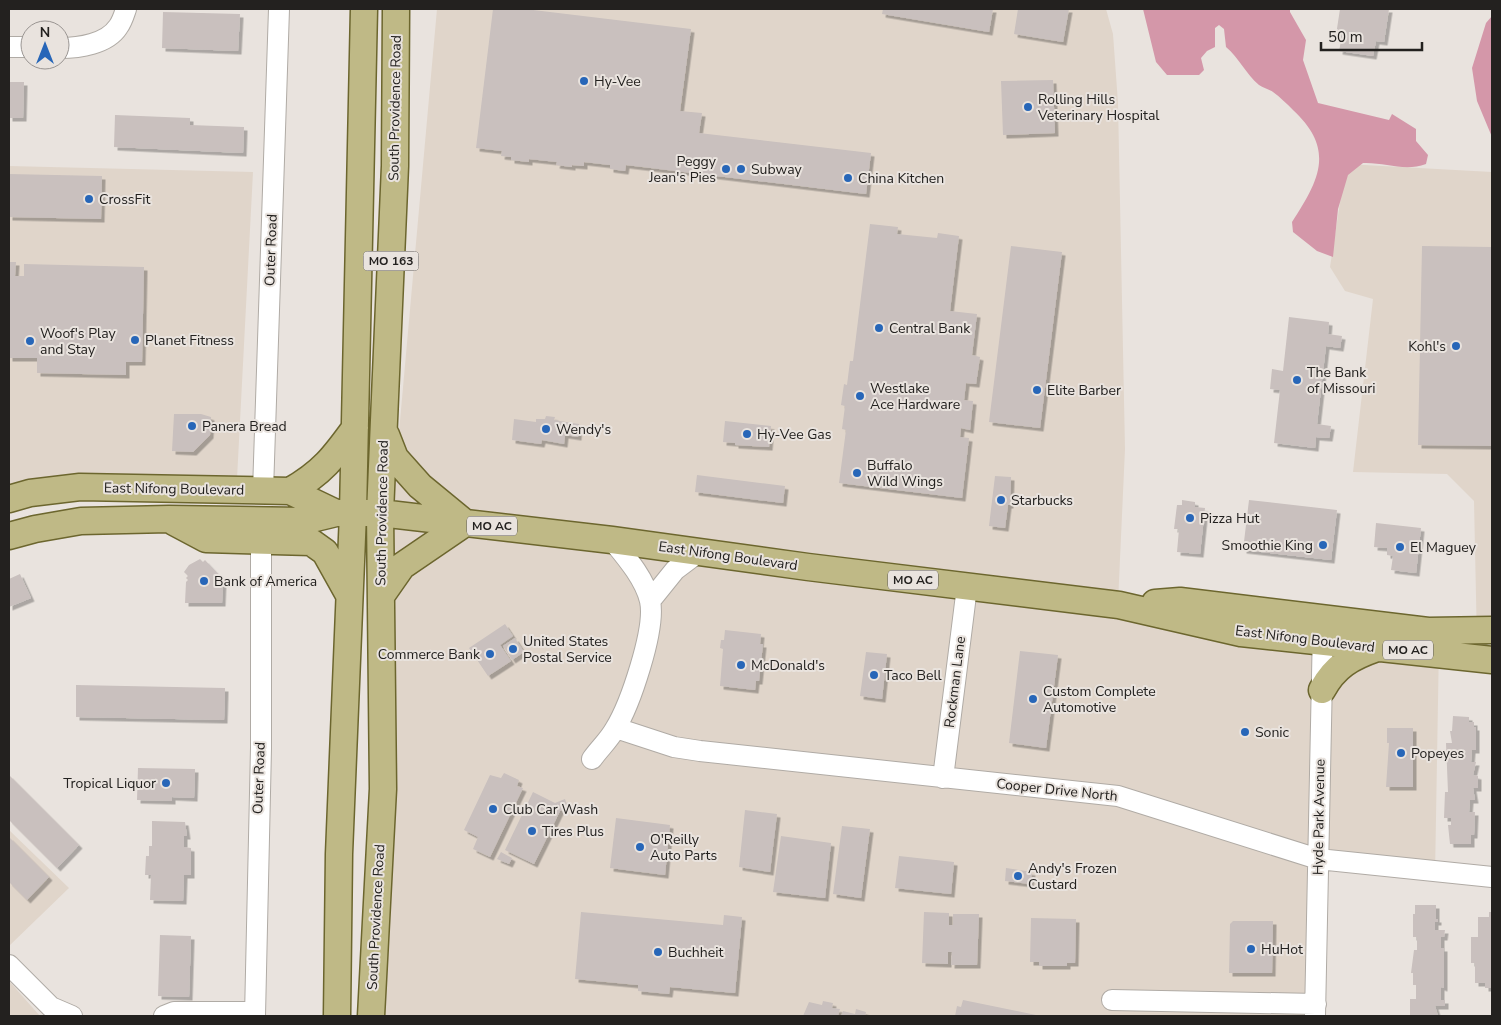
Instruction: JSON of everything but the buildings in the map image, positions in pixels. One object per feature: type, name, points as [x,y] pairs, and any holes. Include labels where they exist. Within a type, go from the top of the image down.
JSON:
[{"type":"main road","name":"South Providence Road","points":[[337,1016],[339,854],[350,596],[345,513],[355,428],[364,9]]},
{"type":"main road","name":"South Providence Road","points":[[371,1016],[382,789],[380,513],[395,166],[396,9]]},
{"type":"main road","points":[[290,491],[313,478],[334,457],[355,428]]},
{"type":"main road","points":[[381,596],[402,566],[465,523],[420,486],[395,458],[384,430]]},
{"type":"main road","name":"East Nifong Boulevard","points":[[19,496],[80,487],[290,491],[345,513]]},
{"type":"main road","points":[[81,521],[84,509],[88,507],[137,499],[160,488]]},
{"type":"main road","points":[[9,518],[22,513],[25,508],[19,496]]},
{"type":"main road","name":"East Nifong Boulevard","points":[[9,536],[35,528],[81,521],[169,519],[303,521],[345,513],[380,513],[612,540],[1119,605],[1241,633],[1324,629],[1492,630]]},
{"type":"main road","points":[[169,519],[206,539],[311,542],[325,552],[350,596]]},
{"type":"main road","name":"East Nifong Boulevard","points":[[1324,629],[1380,647],[1492,660]]},
{"type":"main road","points":[[1322,690],[1329,677],[1345,661],[1380,647]]},
{"type":"street","points":[[70,48],[100,42],[118,28],[126,9]]},
{"type":"street","name":"Outer Road","points":[[263,491],[278,9]]},
{"type":"street","name":"Outer Road","points":[[255,1014],[261,730],[261,540]]},
{"type":"street","points":[[592,759],[616,728],[646,654],[650,601],[628,560],[612,540]]},
{"type":"street","points":[[650,601],[675,570],[699,552]]},
{"type":"street","name":"Rockman Lane","points":[[943,778],[967,587]]},
{"type":"street","name":"Hyde Park Avenue","points":[[1315,1010],[1324,629]]},
{"type":"street","name":"Cooper Drive North","points":[[616,728],[682,748],[1118,796],[1318,859],[1492,877]]},
{"type":"street","points":[[9,965],[52,1007],[72,1016]]},
{"type":"street","points":[[1112,1000],[1315,1010]]},
{"type":"street","points":[[164,1016],[174,1012],[255,1014]]},
{"type":"shaded area","points":[[437,9],[1106,9],[1113,34],[1118,103],[1125,449],[1118,603],[1439,644],[1435,876],[1327,867],[1324,1016],[382,1016],[392,510]]},
{"type":"shaded area","points":[[1143,9],[1290,9],[1306,40],[1303,60],[1318,103],[1389,120],[1392,114],[1416,129],[1416,141],[1428,155],[1426,164],[1402,167],[1363,163],[1348,175],[1338,209],[1333,257],[1317,251],[1293,232],[1292,222],[1310,192],[1316,179],[1319,165],[1319,152],[1315,138],[1306,125],[1281,98],[1259,85],[1250,76],[1226,47],[1224,29],[1219,25],[1215,28],[1215,47],[1207,51],[1201,58],[1204,70],[1199,75],[1167,75],[1156,62]]},
{"type":"shaded area","points":[[1492,16],[1492,137],[1477,101],[1472,68],[1486,23]]},
{"type":"shaded area","points":[[1346,164],[1492,172],[1492,643],[1477,643],[1474,501],[1447,474],[1353,472],[1373,299],[1345,291],[1330,267]]},
{"type":"shaded area","points":[[9,166],[253,172],[237,479],[9,490]]},
{"type":"shaded area","points":[[9,830],[69,888],[9,946]]},
{"type":"shaded area","points":[[9,981],[40,1016],[9,1016]]},
{"type":"place","name":"Hy-Vee","points":[[584,81]]},
{"type":"place","name":"Rolling Hills Veterinary Hospital","points":[[1028,107]]},
{"type":"place","name":"Peggy Jean's Pies","points":[[726,169]]},
{"type":"place","name":"Subway","points":[[741,169]]},
{"type":"place","name":"China Kitchen","points":[[848,178]]},
{"type":"place","name":"CrossFit","points":[[89,199]]},
{"type":"place","name":"Central Bank","points":[[879,328]]},
{"type":"place","name":"Planet Fitness","points":[[135,340]]},
{"type":"place","name":"Woof's Play and Stay","points":[[30,341]]},
{"type":"place","name":"Kohl's","points":[[1456,346]]},
{"type":"place","name":"The Bank of Missouri","points":[[1297,380]]},
{"type":"place","name":"Elite Barber","points":[[1037,390]]},
{"type":"place","name":"Westlake Ace Hardware","points":[[860,396]]},
{"type":"place","name":"Panera Bread","points":[[192,426]]},
{"type":"place","name":"Wendy's","points":[[546,429]]},
{"type":"place","name":"Hy-Vee Gas","points":[[747,434]]},
{"type":"place","name":"Buffalo Wild Wings","points":[[857,473]]},
{"type":"place","name":"Starbucks","points":[[1001,500]]},
{"type":"place","name":"Pizza Hut","points":[[1190,518]]},
{"type":"place","name":"Smoothie King","points":[[1323,545]]},
{"type":"place","name":"El Maguey","points":[[1400,547]]},
{"type":"place","name":"Bank of America","points":[[204,581]]},
{"type":"place","name":"United States Postal Service","points":[[513,649]]},
{"type":"place","name":"Commerce Bank","points":[[490,654]]},
{"type":"place","name":"McDonald's","points":[[741,665]]},
{"type":"place","name":"Taco Bell","points":[[874,675]]},
{"type":"place","name":"Custom Complete Automotive","points":[[1033,699]]},
{"type":"place","name":"Sonic","points":[[1245,732]]},
{"type":"place","name":"Popeyes","points":[[1401,753]]},
{"type":"place","name":"Tropical Liquor","points":[[166,783]]},
{"type":"place","name":"Club Car Wash","points":[[493,809]]},
{"type":"place","name":"Tires Plus","points":[[532,831]]},
{"type":"place","name":"O'Reilly Auto Parts","points":[[640,847]]},
{"type":"place","name":"Andy's Frozen Custard","points":[[1018,876]]},
{"type":"place","name":"HuHot","points":[[1251,949]]},
{"type":"place","name":"Buchheit","points":[[658,952]]}]
